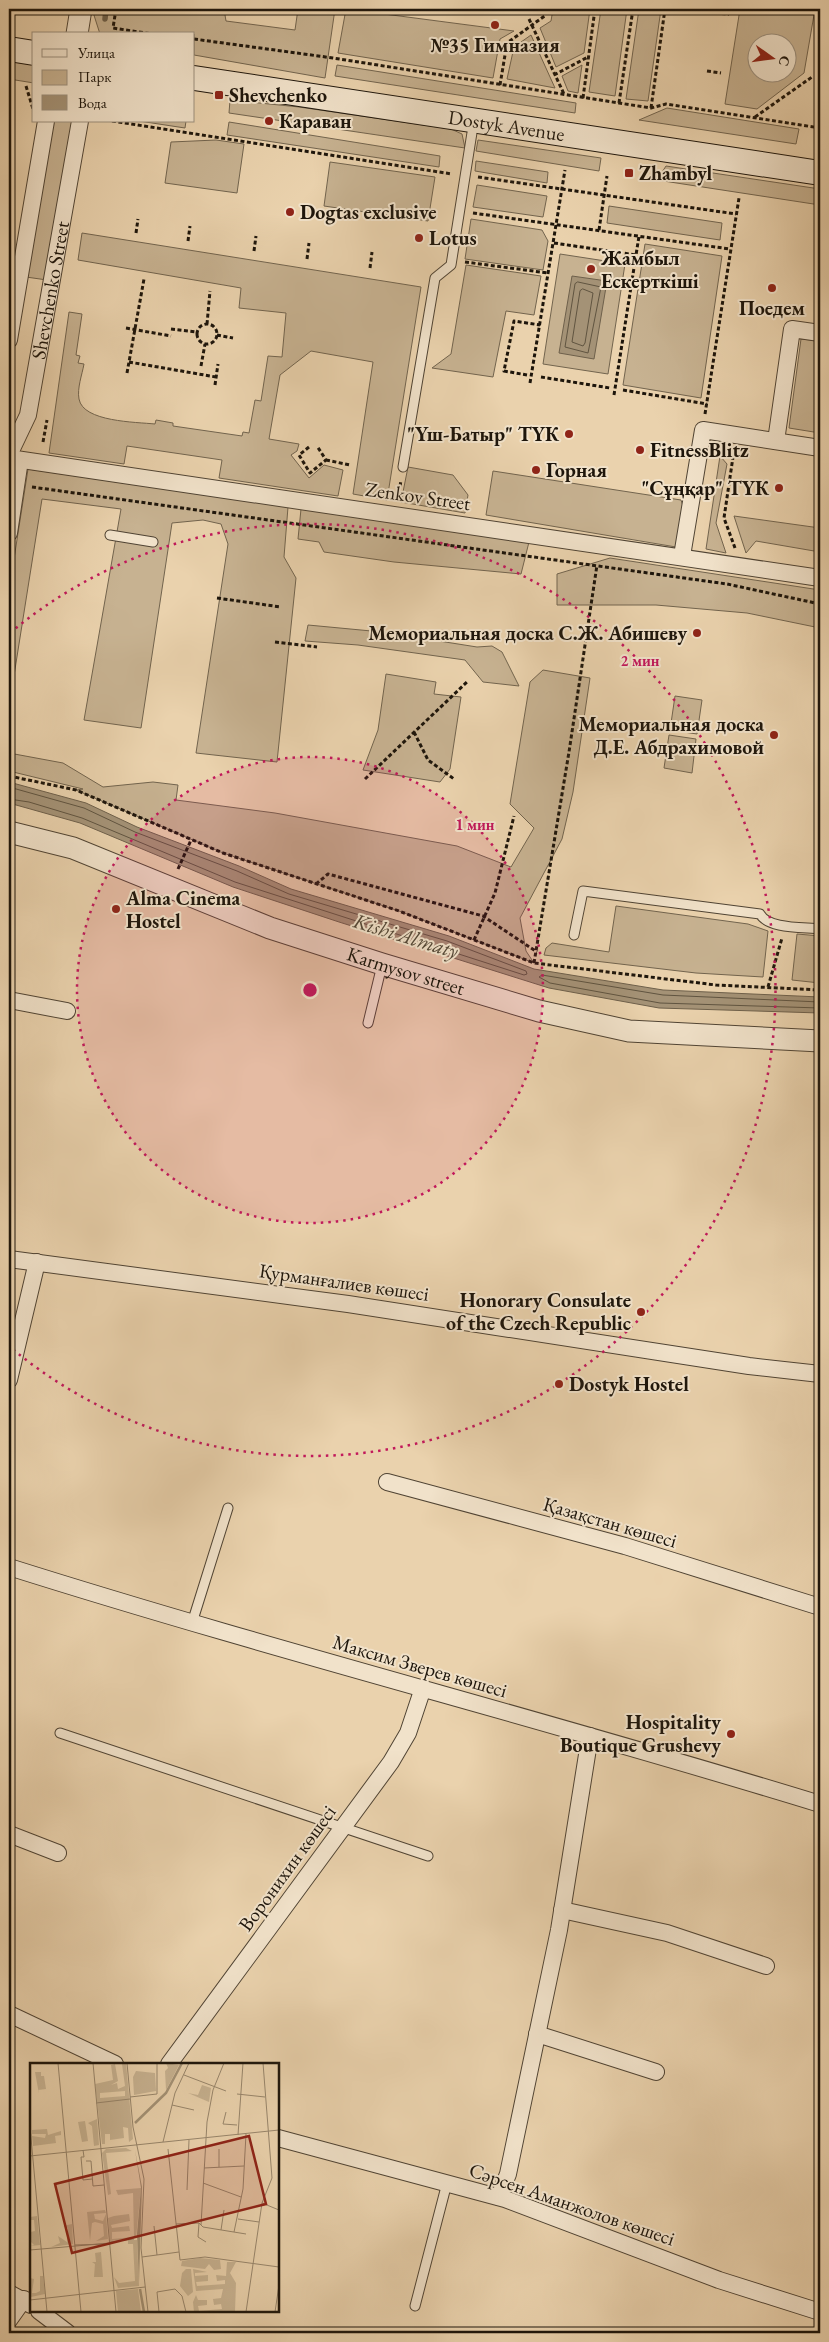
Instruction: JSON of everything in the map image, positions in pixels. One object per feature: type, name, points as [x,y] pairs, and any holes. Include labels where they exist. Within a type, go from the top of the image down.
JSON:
[{"type":"main road","points":[[9,49],[32,53]]},
{"type":"main road","name":"Dostyk Avenue","points":[[195,78],[820,173]]},
{"type":"street","points":[[77,32],[80,9]]},
{"type":"street","name":"Shevchenko Street","points":[[9,340],[46,122]]},
{"type":"street","name":"Shevchenko Street","points":[[9,533],[16,484],[13,458],[28,415],[80,122]]},
{"type":"street","points":[[776,441],[792,329],[820,333]]},
{"type":"street","points":[[682,556],[703,430],[820,448]]},
{"type":"street","name":"Zenkov Street","points":[[13,458],[737,564],[820,578]]},
{"type":"street","name":"Karmysov street","points":[[9,832],[73,848],[270,928],[382,964],[539,1010],[629,1031],[820,1042]]},
{"type":"street","points":[[9,1000],[67,1011]]},
{"type":"street","name":"Қурманғалиев көшесі","points":[[9,1259],[348,1304],[749,1366],[820,1374]]},
{"type":"street","points":[[9,1380],[37,1262]]},
{"type":"street","name":"Қазақстан көшесі","points":[[387,1482],[625,1546],[820,1607]]},
{"type":"street","name":"Максим Зверев көшесі","points":[[9,1567],[192,1623],[590,1736],[820,1804]]},
{"type":"street","name":"Воронихин көшесі","points":[[170,2063],[391,1762],[408,1733],[423,1688]]},
{"type":"street","points":[[499,2197],[508,2174],[538,2034],[562,1910],[590,1736]]},
{"type":"street","points":[[9,1834],[58,1854]]},
{"type":"street","points":[[562,1910],[667,1932],[766,1966]]},
{"type":"street","points":[[9,2014],[113,2063]]},
{"type":"street","points":[[538,2034],[656,2072]]},
{"type":"street","name":"Сәрсен Аманжолов көшесі","points":[[279,2138],[499,2197],[719,2280],[820,2312]]},
{"type":"street","points":[[9,2320],[21,2299]]},
{"type":"street","points":[[40,2312],[68,2333]]},
{"type":"lane","points":[[403,467],[435,278],[451,265],[474,120]]},
{"type":"lane","points":[[110,535],[153,542]]},
{"type":"lane","points":[[574,935],[583,891],[760,914],[763,920],[772,924],[820,929]]},
{"type":"lane","points":[[368,1023],[382,964]]},
{"type":"lane","points":[[192,1623],[228,1508]]},
{"type":"lane","points":[[60,1733],[428,1856]]},
{"type":"lane","points":[[416,2306],[447,2183]]},
{"type":"path","points":[[116,9],[113,28],[139,32]]},
{"type":"path","points":[[500,85],[507,43],[546,15],[547,9]]},
{"type":"path","points":[[582,98],[595,9]]},
{"type":"path","points":[[619,104],[633,9]]},
{"type":"path","points":[[651,108],[665,9]]},
{"type":"path","points":[[715,13],[729,14]]},
{"type":"path","points":[[529,19],[564,95]]},
{"type":"path","points":[[195,39],[619,104],[651,108],[666,104],[820,128]]},
{"type":"path","points":[[554,75],[588,57]]},
{"type":"path","points":[[707,71],[721,73]]},
{"type":"path","points":[[755,117],[812,77]]},
{"type":"path","points":[[26,86],[32,106]]},
{"type":"path","points":[[118,122],[465,176],[736,214]]},
{"type":"path","points":[[530,383],[554,243],[564,170]]},
{"type":"path","points":[[599,230],[607,176]]},
{"type":"path","points":[[737,587],[737,554],[724,518],[733,457],[703,430],[739,198]]},
{"type":"path","points":[[460,211],[730,249]]},
{"type":"path","points":[[136,233],[138,218]]},
{"type":"path","points":[[188,241],[190,226]]},
{"type":"path","points":[[254,251],[256,236]]},
{"type":"path","points":[[614,396],[639,236]]},
{"type":"path","points":[[307,259],[309,243]]},
{"type":"path","points":[[554,243],[636,255]]},
{"type":"path","points":[[370,268],[372,252]]},
{"type":"path","points":[[452,260],[548,273]]},
{"type":"path","points":[[127,373],[144,279]]},
{"type":"path","points":[[207,324],[210,291]]},
{"type":"path","points":[[527,375],[504,371],[514,321],[540,325]]},
{"type":"path","points":[[207,324],[216,328],[217,335],[214,341],[205,344],[199,341],[197,332],[200,326],[207,324]]},
{"type":"path","points":[[126,328],[171,336]]},
{"type":"path","points":[[170,329],[197,332]]},
{"type":"path","points":[[217,335],[233,338]]},
{"type":"path","points":[[201,366],[205,344]]},
{"type":"path","points":[[129,362],[216,377]]},
{"type":"path","points":[[215,386],[218,364]]},
{"type":"path","points":[[541,377],[610,388]]},
{"type":"path","points":[[623,390],[707,404]]},
{"type":"path","points":[[317,446],[326,460],[350,465]]},
{"type":"path","points":[[309,448],[299,455],[310,473],[326,460]]},
{"type":"path","points":[[395,514],[403,467]]},
{"type":"path","points":[[16,484],[597,565],[737,587],[820,604]]},
{"type":"path","points":[[534,963],[600,545]]},
{"type":"path","points":[[217,598],[281,607]]},
{"type":"path","points":[[275,642],[317,647]]},
{"type":"path","points":[[364,779],[468,680]]},
{"type":"path","points":[[414,732],[428,760],[454,779]]},
{"type":"path","points":[[9,776],[76,790],[223,853],[399,911],[534,963],[716,985],[820,990]]},
{"type":"path","points":[[474,940],[495,893],[514,816]]},
{"type":"path","points":[[177,872],[190,840]]},
{"type":"path","points":[[316,884],[328,874],[484,916],[537,952]]},
{"type":"path","points":[[768,987],[786,925]]},
{"type":"green space","points":[[92,9],[224,9],[226,21],[295,30],[298,9],[335,9],[325,78],[195,55],[195,32],[99,32]]},
{"type":"green space","points":[[346,9],[369,9],[369,12],[514,31],[500,39],[493,78],[338,53]]},
{"type":"green space","points":[[553,9],[590,9],[584,53],[556,67],[540,28],[551,21]]},
{"type":"green space","points":[[601,9],[627,9],[615,96],[589,92]]},
{"type":"green space","points":[[639,9],[661,9],[648,101],[626,99]]},
{"type":"green space","points":[[740,9],[815,9],[804,73],[796,79],[796,32],[746,32],[746,82],[792,82],[757,109],[725,104]]},
{"type":"green space","points":[[531,35],[555,88],[507,79],[514,47]]},
{"type":"green space","points":[[9,61],[32,65],[32,83],[9,79]]},
{"type":"green space","points":[[337,65],[576,103],[575,113],[335,76]]},
{"type":"green space","points":[[582,65],[578,93],[568,91],[562,76]]},
{"type":"green space","points":[[230,100],[299,107],[451,129],[462,134],[465,148],[229,113]]},
{"type":"green space","points":[[667,108],[799,129],[796,144],[639,120]]},
{"type":"green space","points":[[53,122],[75,122],[47,280],[26,277]]},
{"type":"green space","points":[[146,122],[186,122],[185,128]]},
{"type":"green space","points":[[229,122],[440,156],[439,167],[227,135]]},
{"type":"green space","points":[[216,140],[244,144],[237,193],[165,183],[171,142]]},
{"type":"green space","points":[[478,140],[601,158],[599,171],[476,151]]},
{"type":"green space","points":[[476,161],[548,172],[547,183],[475,171]]},
{"type":"green space","points":[[330,162],[435,177],[428,221],[324,206]]},
{"type":"green space","points":[[666,166],[820,189],[820,205],[657,180]]},
{"type":"green space","points":[[477,185],[547,196],[543,217],[473,207]]},
{"type":"green space","points":[[609,206],[722,223],[720,240],[607,223]]},
{"type":"green space","points":[[471,219],[542,230],[548,241],[543,270],[465,259]]},
{"type":"green space","points":[[82,233],[421,287],[387,500],[353,494],[373,362],[311,351],[280,375],[269,439],[299,444],[297,451],[291,455],[309,478],[324,465],[343,470],[338,496],[219,478],[222,460],[127,446],[124,464],[49,453],[69,312],[82,314],[76,355],[80,356],[78,363],[84,364],[79,386],[79,399],[83,407],[90,412],[111,419],[155,424],[156,420],[173,423],[173,426],[242,436],[243,432],[249,433],[255,400],[261,401],[268,356],[282,357],[286,313],[239,308],[241,288],[78,260]]},
{"type":"green space","points":[[645,244],[722,256],[701,398],[623,385]]},
{"type":"green space","points":[[560,254],[625,264],[608,374],[543,364]]},
{"type":"green space","points":[[466,265],[541,276],[534,315],[506,311],[493,377],[432,368],[451,354]]},
{"type":"green space","points":[[801,339],[820,341],[820,433],[789,428]]},
{"type":"green space","points":[[720,456],[727,464],[716,523],[726,553],[706,549]]},
{"type":"green space","points":[[408,467],[453,475],[468,495],[465,513],[401,502]]},
{"type":"green space","points":[[28,469],[288,507],[284,557],[296,578],[277,762],[196,753],[228,544],[221,524],[203,520],[172,523],[141,728],[84,720],[121,509],[42,499],[9,707],[9,591]]},
{"type":"green space","points":[[493,471],[681,500],[683,506],[676,547],[486,515]]},
{"type":"green space","points":[[301,509],[529,542],[521,574],[394,562],[324,552],[319,542],[298,539]]},
{"type":"green space","points":[[734,516],[820,528],[820,552],[756,541],[746,553]]},
{"type":"green space","points":[[610,558],[820,590],[820,628],[747,613],[656,605],[557,605],[557,574]]},
{"type":"green space","points":[[308,625],[382,632],[477,647],[492,646],[502,652],[519,686],[483,682],[465,660],[358,645],[305,641]]},
{"type":"green space","points":[[543,670],[590,678],[573,792],[562,839],[520,918],[526,951],[534,963],[399,911],[223,853],[76,790],[83,789],[9,771],[9,753],[63,763],[103,787],[153,782],[178,785],[176,800],[275,813],[457,846],[511,867],[534,828],[510,804],[530,682]]},
{"type":"green space","points":[[386,674],[436,682],[434,694],[461,697],[450,769],[440,782],[363,770],[378,730]]},
{"type":"green space","points":[[675,696],[702,700],[697,734],[670,730]]},
{"type":"green space","points":[[669,735],[696,739],[692,773],[664,768]]},
{"type":"green space","points":[[616,906],[748,924],[768,931],[763,977],[696,973],[544,955],[546,948],[552,943],[609,952]]},
{"type":"green space","points":[[797,934],[820,936],[820,983],[792,980]]},
{"type":"water","points":[[572,276],[607,281],[594,359],[559,353]]},
{"type":"water","name":"Kіshі Almaty","points":[[9,782],[86,803],[137,827],[239,866],[291,889],[449,936],[534,969],[663,990],[820,997],[820,1013],[659,1008],[549,988],[233,887],[80,823],[9,803]]},
{"type":"waterway","points":[[105,19],[106,9]]},
{"type":"place","name":"№35 Гимназия","points":[[495,25]]},
{"type":"place","name":"Shevchenko","points":[[219,95]]},
{"type":"place","name":"Караван","points":[[269,121]]},
{"type":"place","name":"Zhambyl","points":[[629,173]]},
{"type":"place","name":"Dogtas exclusive","points":[[290,212]]},
{"type":"place","name":"Lotus","points":[[419,238]]},
{"type":"place","name":"Жамбыл Ескерткіші","points":[[591,269]]},
{"type":"place","name":"Поедем","points":[[772,288]]},
{"type":"place","name":"\"Үш-Батыр\" ТҮК","points":[[569,434]]},
{"type":"place","name":"FitnessBlitz","points":[[640,450]]},
{"type":"place","name":"Горная","points":[[536,470]]},
{"type":"place","name":"\"Сұңқар\" ТҮК","points":[[779,488]]},
{"type":"place","name":"Мемориальная доска С.Ж. Абишеву","points":[[697,633]]},
{"type":"place","name":"Мемориальная доска Д.Е. Абдрахимовой","points":[[774,735]]},
{"type":"place","name":"Alma Cinema Hostel","points":[[116,909]]},
{"type":"place","name":"Honorary Consulate of the Czech Republic","points":[[641,1312]]},
{"type":"place","name":"Dostyk Hostel","points":[[559,1384]]},
{"type":"place","name":"Hospitality Boutique Grushevy","points":[[731,1734]]}]
